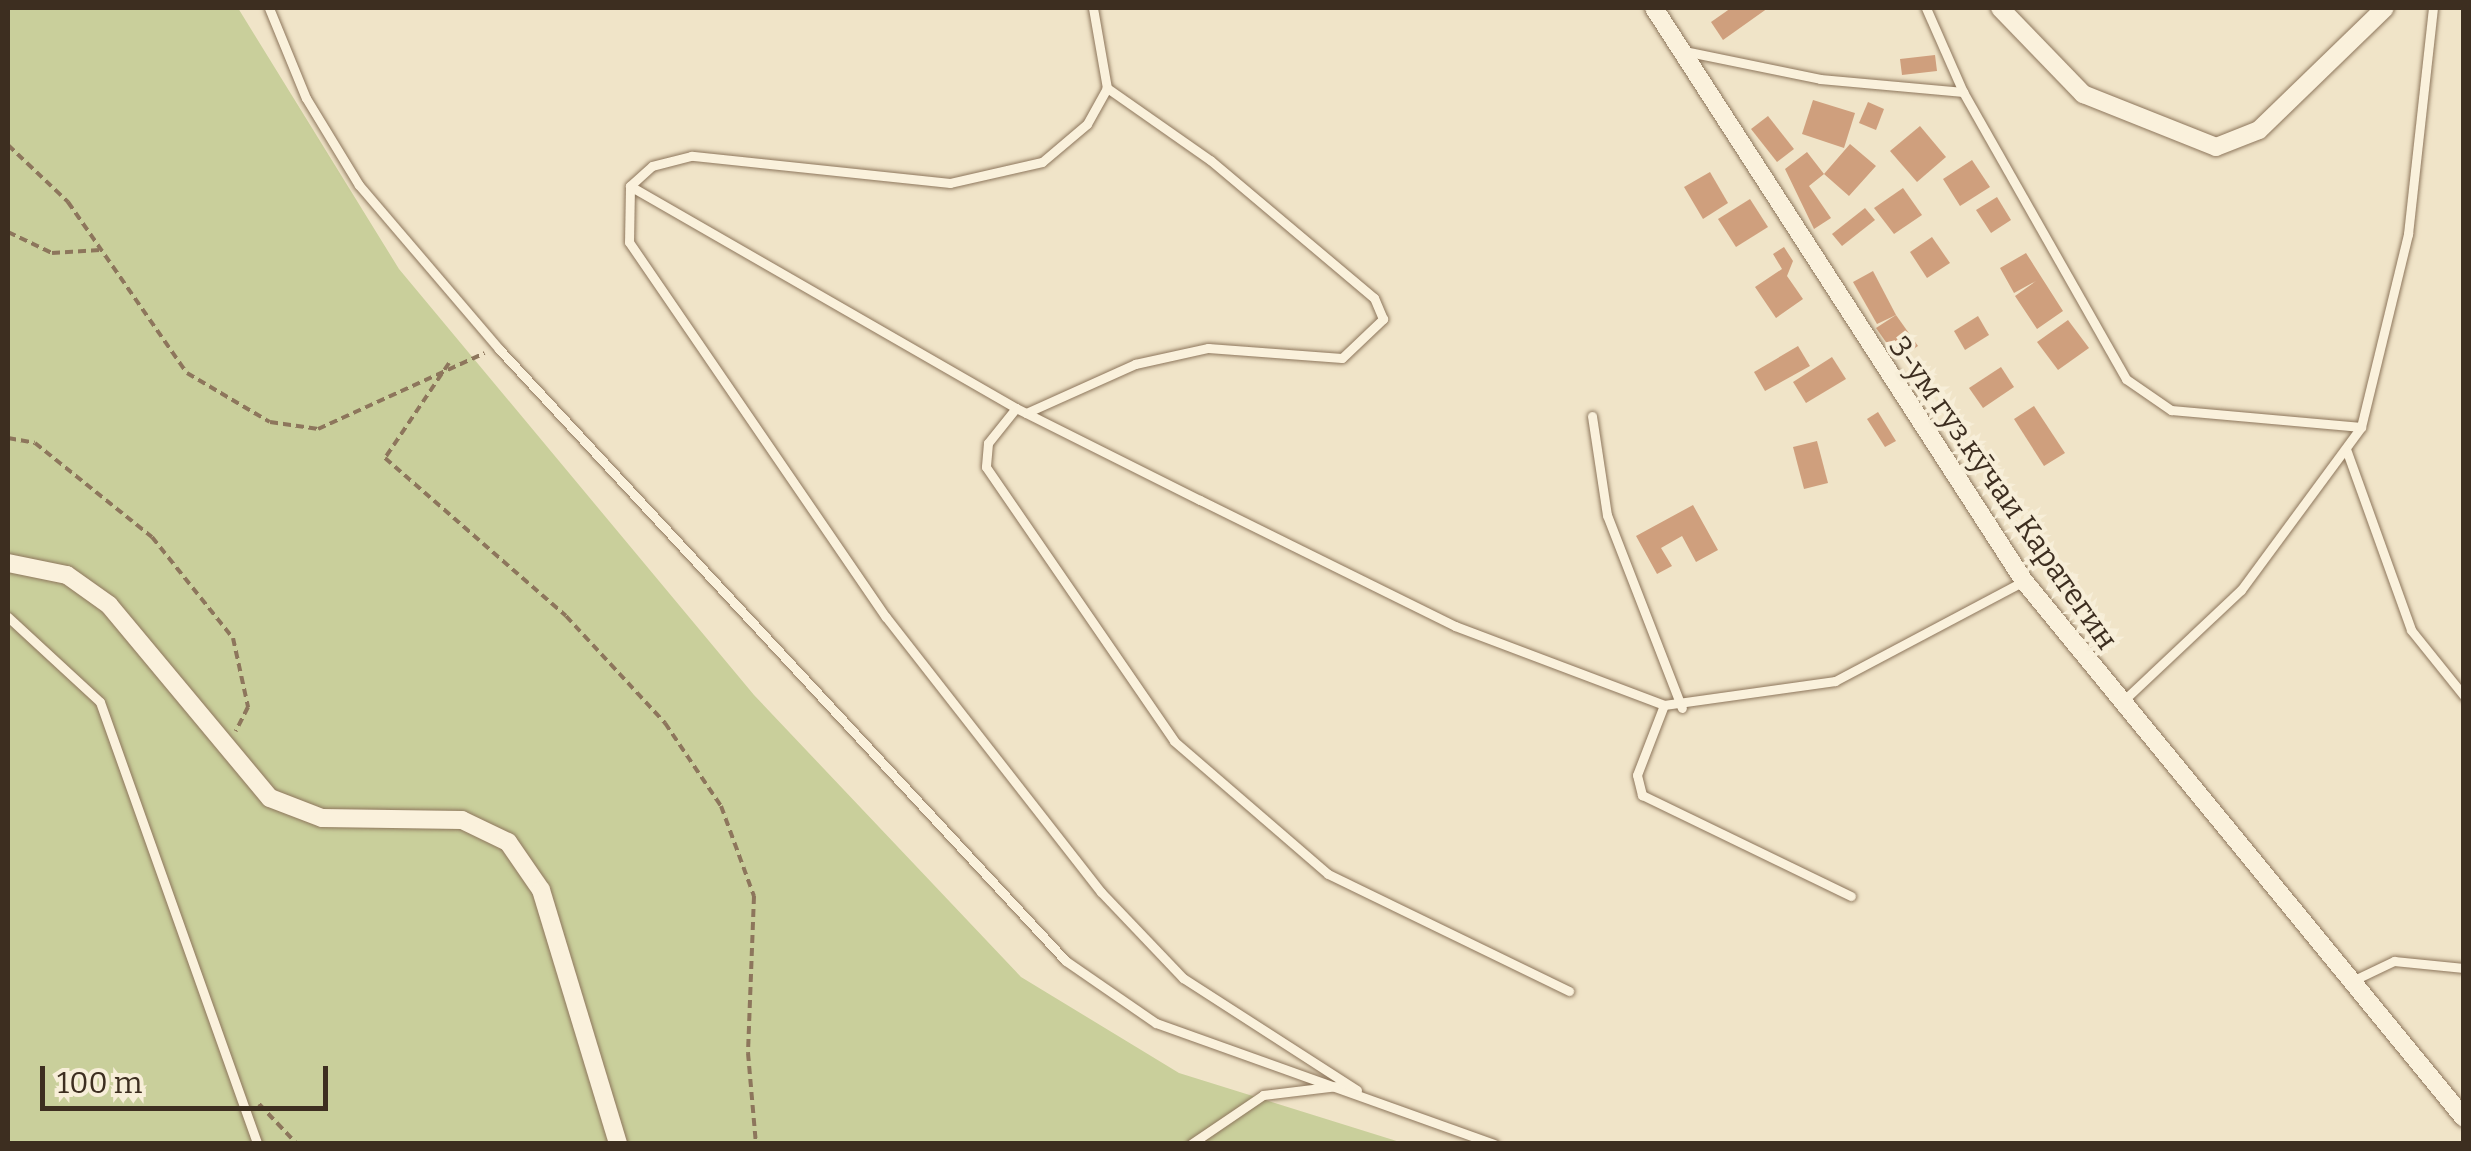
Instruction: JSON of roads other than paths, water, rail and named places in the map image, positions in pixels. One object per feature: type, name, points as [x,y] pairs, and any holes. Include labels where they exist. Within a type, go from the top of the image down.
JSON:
[{"type":"street","name":"3-ум гуз.кӯчаи Каратегин","points":[[1654,8],[1676,50],[2024,581],[2120,703],[2464,1118]]},
{"type":"street","points":[[2000,8],[2083,94],[2216,147],[2258,130],[2385,8]]},
{"type":"street","points":[[8,562],[67,576],[110,605],[162,660],[226,754],[294,811],[462,820],[508,842],[541,890],[618,1144]]},
{"type":"lane","points":[[270,8],[336,154],[499,349],[1066,961],[1156,1023],[1357,1090],[1494,1144]]},
{"type":"lane","points":[[1026,413],[1135,364],[1208,348],[1342,358],[1383,319],[1374,298],[1210,160],[1108,88],[1093,8]]},
{"type":"lane","points":[[1926,8],[1963,92],[2111,358],[2144,396],[2212,418],[2361,427]]},
{"type":"lane","points":[[2120,703],[2241,590],[2361,427],[2408,234],[2433,8]]},
{"type":"lane","points":[[1676,50],[1820,79],[1963,92]]},
{"type":"lane","points":[[1108,88],[1062,149],[977,181],[690,156],[652,166],[630,186],[624,216],[644,273],[898,632],[1057,840],[1183,978],[1357,1090]]},
{"type":"lane","points":[[630,186],[1016,408],[1455,626],[1664,705],[1682,708],[1835,681],[2024,581]]},
{"type":"lane","points":[[1016,408],[988,443],[986,467],[1174,741],[1328,874],[1569,991]]},
{"type":"lane","points":[[1592,416],[1606,515],[1682,708]]},
{"type":"lane","points":[[2346,449],[2411,630],[2464,696]]},
{"type":"lane","points":[[8,617],[100,702],[257,1144]]},
{"type":"lane","points":[[1664,705],[1636,775],[1642,795],[1851,896]]},
{"type":"lane","points":[[2350,982],[2394,961],[2464,968]]},
{"type":"lane","points":[[1191,1144],[1263,1095],[1344,1086]]}]
